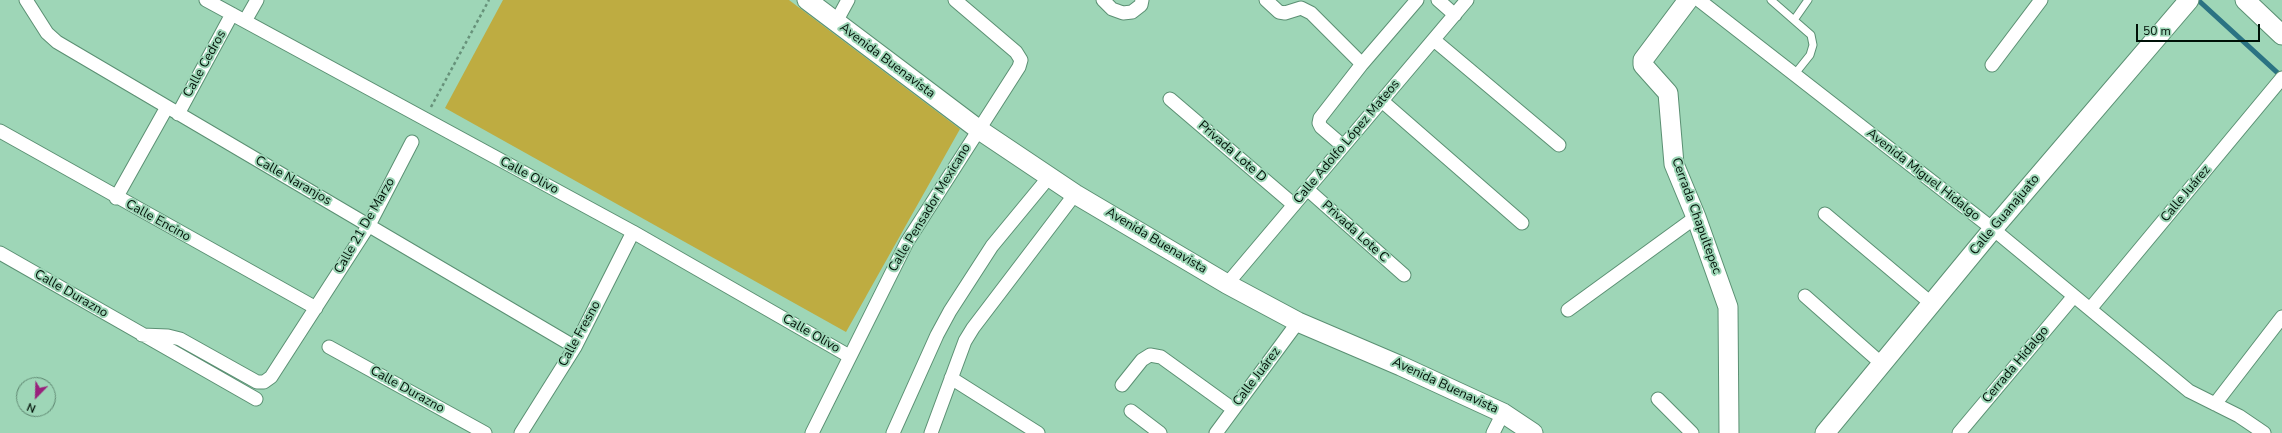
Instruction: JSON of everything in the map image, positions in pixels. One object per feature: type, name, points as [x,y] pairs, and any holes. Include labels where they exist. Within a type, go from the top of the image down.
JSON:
[{"type":"street","name":"Calle Naranjos","points":[[26,0],[47,33],[57,42],[575,346]]},
{"type":"street","name":"Calle Olivo","points":[[206,0],[424,120],[633,232],[849,356]]},
{"type":"street","points":[[245,21],[257,0]]},
{"type":"street","name":"Avenida Buenavista","points":[[807,0],[978,129],[1075,194],[1227,284],[1298,322],[1402,366],[1502,413],[1533,433]]},
{"type":"street","points":[[836,22],[848,0]]},
{"type":"street","name":"Calle Pensador Mexicano","points":[[812,433],[907,242],[1019,67],[1021,60],[1016,52],[955,0]]},
{"type":"street","points":[[1103,0],[1112,8],[1123,13],[1132,12],[1141,4],[1142,0]]},
{"type":"street","points":[[1266,0],[1279,12],[1285,13],[1301,8],[1311,13],[1362,64]]},
{"type":"street","points":[[1343,146],[1321,127],[1319,122],[1320,118],[1362,64],[1417,0]]},
{"type":"street","points":[[1438,0],[1455,14]]},
{"type":"street","name":"Calle Adolfo López Mateos","points":[[1227,284],[1467,0]]},
{"type":"street","name":"Cerrada Chapultepec","points":[[1688,0],[1643,60],[1643,65],[1668,93],[1674,164],[1696,217],[1728,307],[1729,433]]},
{"type":"street","name":"Avenida Miguel Hidalgo","points":[[1699,0],[1794,76],[1993,229],[2189,391],[2239,416],[2264,433]]},
{"type":"street","points":[[1992,65],[2041,0]]},
{"type":"street","points":[[2245,0],[2282,35]]},
{"type":"street","name":"Calle Guanajuato","points":[[1825,433],[1993,229],[2187,2]]},
{"type":"street","name":"Calle Cedros","points":[[116,198],[173,110],[232,14]]},
{"type":"street","points":[[1434,40],[1559,145]]},
{"type":"street","name":"Calle Juárez","points":[[2090,309],[2282,78]]},
{"type":"street","name":"Privada Lote D","points":[[1170,99],[1294,205]]},
{"type":"street","points":[[1382,101],[1522,223]]},
{"type":"street","name":"Calle Encino","points":[[0,131],[116,198],[316,308]]},
{"type":"street","name":"Calle 21 De Marzo","points":[[264,382],[271,377],[369,225],[412,142]]},
{"type":"street","points":[[893,433],[937,335],[950,311],[992,246],[1049,177]]},
{"type":"street","name":"Privada Lote C","points":[[1307,189],[1404,276]]},
{"type":"street","points":[[931,433],[951,378],[973,328],[1075,194]]},
{"type":"street","points":[[1825,214],[1932,304]]},
{"type":"street","points":[[1568,310],[1696,217]]},
{"type":"street","name":"Calle Fresno","points":[[521,433],[575,346],[633,232]]},
{"type":"street","name":"Calle Durazno","points":[[0,253],[256,399]]},
{"type":"street","points":[[1805,296],[1882,364]]},
{"type":"street","name":"Cerrada Hidalgo","points":[[1959,433],[2074,296]]},
{"type":"street","points":[[2215,404],[2282,317]]},
{"type":"street","name":"Calle Juárez","points":[[1216,433],[1298,322]]},
{"type":"street","name":"Calle Durazno","points":[[142,335],[168,336],[180,340],[257,382],[264,382]]},
{"type":"street","name":"Calle Durazno","points":[[329,347],[485,433]]},
{"type":"street","points":[[1122,385],[1142,360],[1150,355],[1161,357],[1233,409]]},
{"type":"street","points":[[951,378],[1038,433]]},
{"type":"street","points":[[1658,399],[1692,433]]},
{"type":"street","points":[[1131,411],[1160,433]]},
{"type":"street","points":[[1493,433],[1502,413]]},
{"type":"lane","points":[[1771,0],[1811,36],[1813,45],[1810,54],[1794,76]]},
{"type":"lane","points":[[1794,20],[1808,0]]},
{"type":"path","points":[[424,120],[489,0]]},
{"type":"shaded area","points":[[503,0],[789,0],[960,129],[846,332],[445,108]]},
{"type":"waterway","points":[[2198,0],[2282,77]]}]
